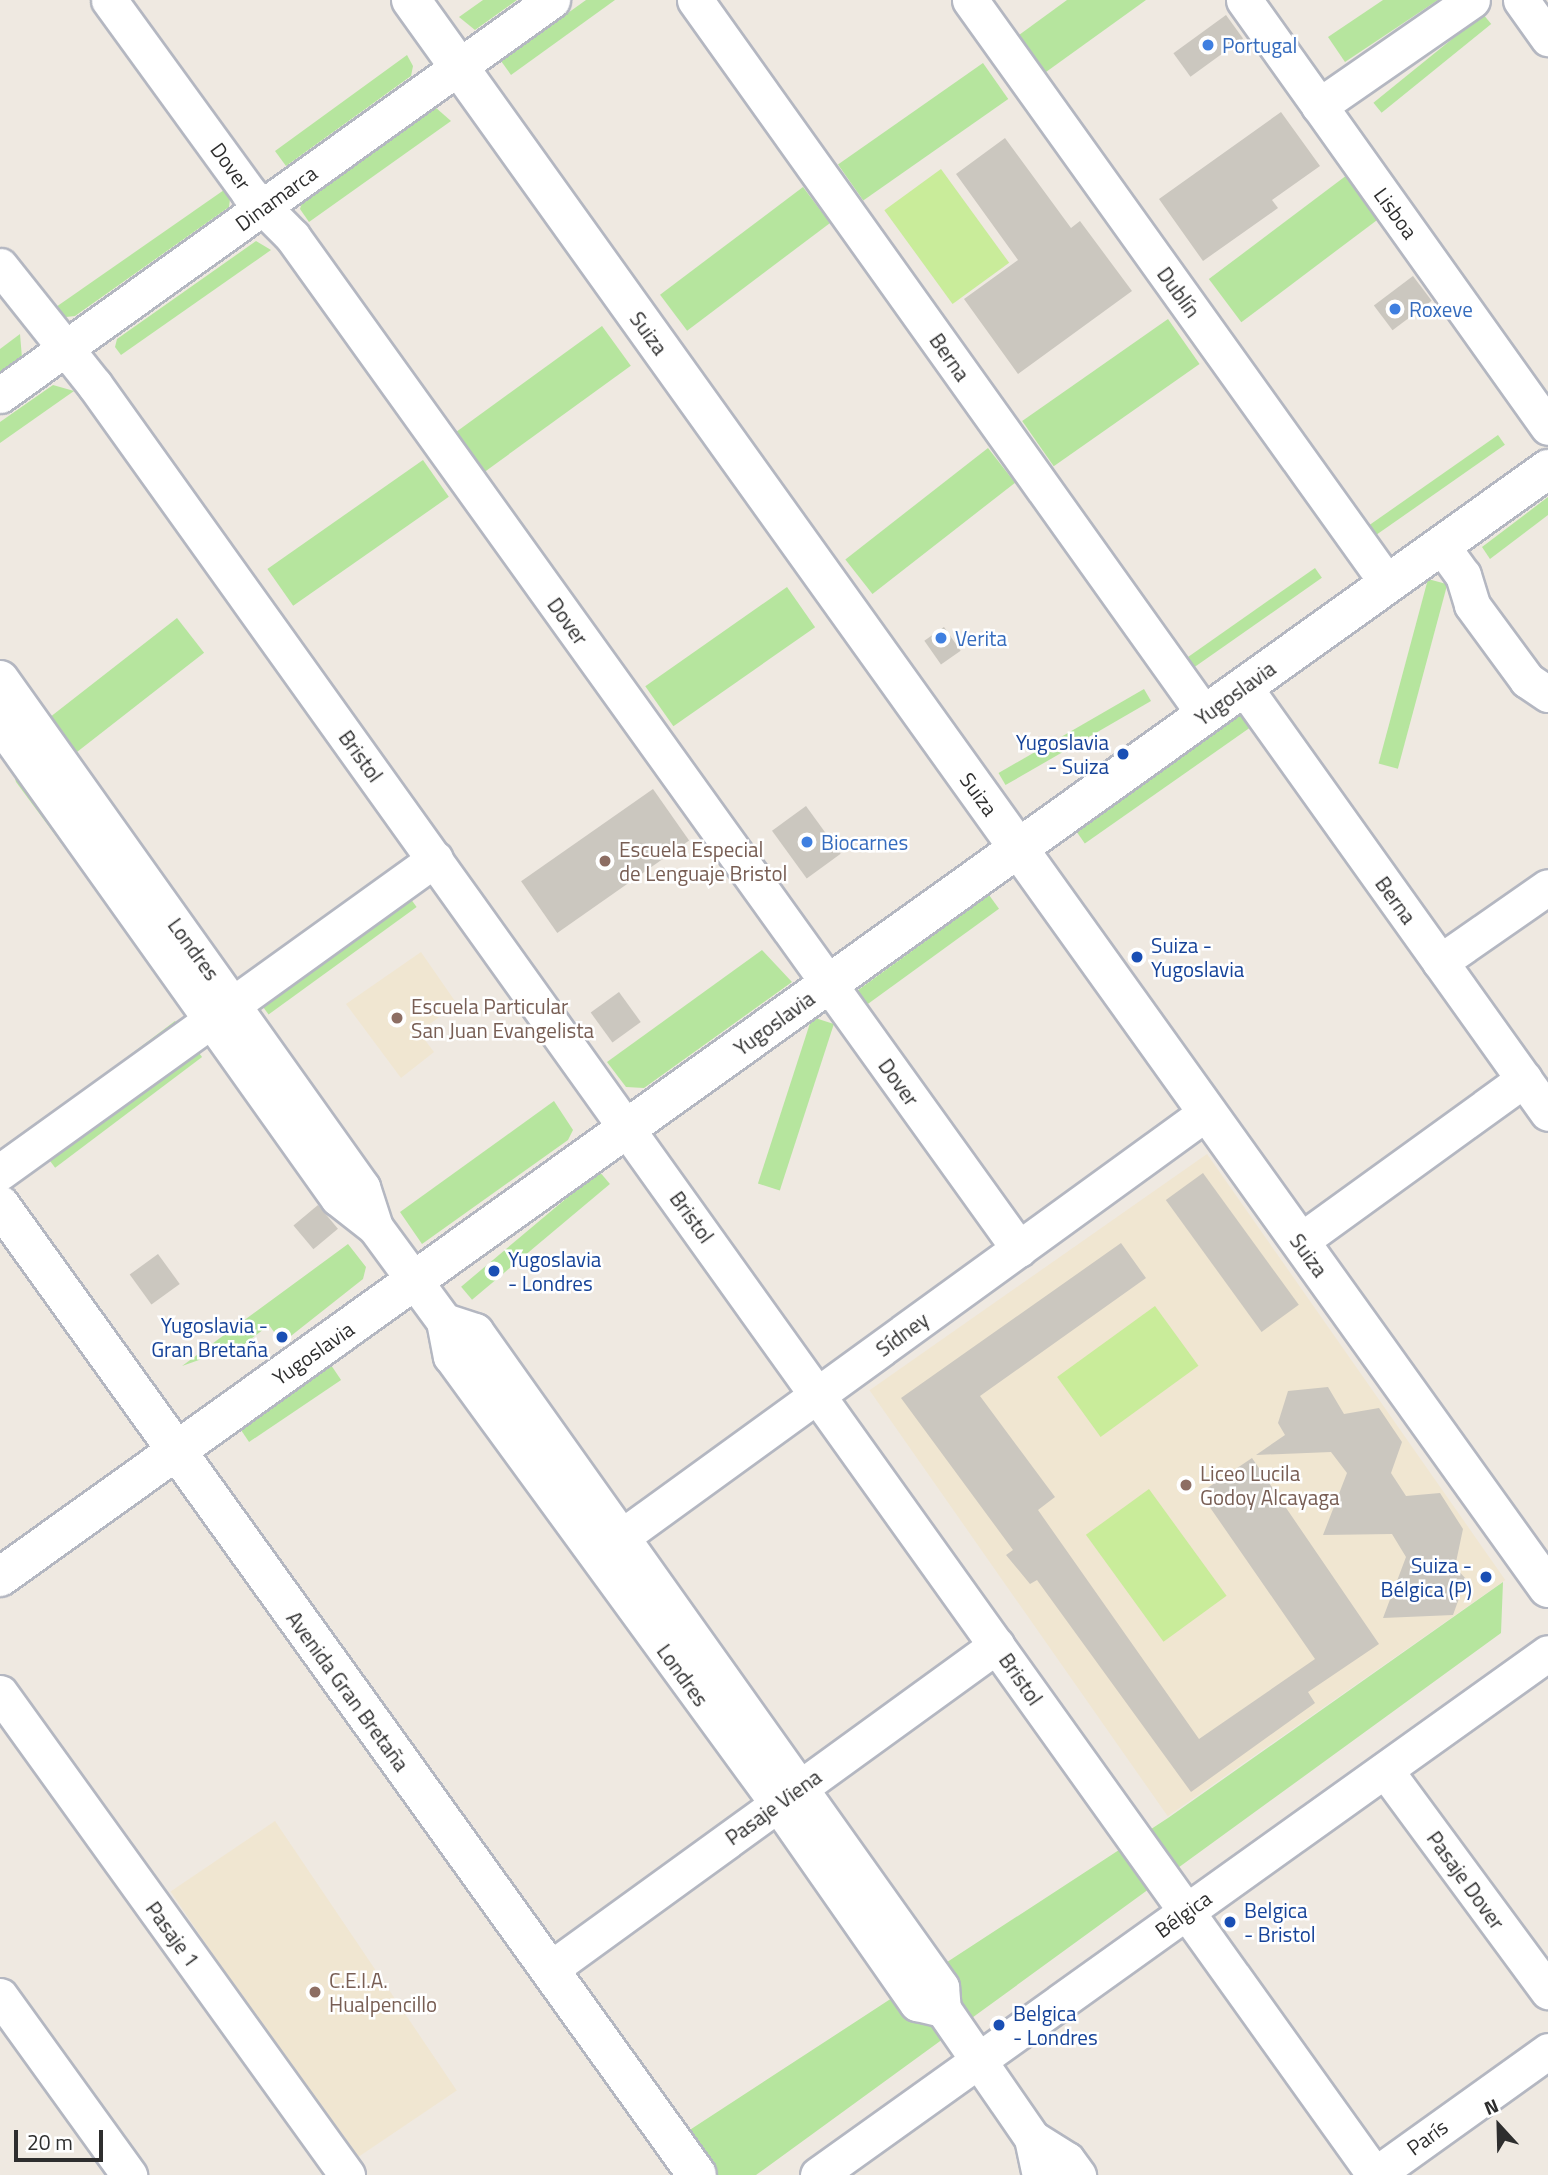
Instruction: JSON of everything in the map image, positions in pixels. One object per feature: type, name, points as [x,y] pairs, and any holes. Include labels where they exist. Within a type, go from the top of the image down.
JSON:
[{"type":"street","name":"Dover","points":[[109,0],[263,207],[292,236],[1018,1249]]},
{"type":"street","name":"Suiza","points":[[411,0],[1548,1588]]},
{"type":"street","name":"Dinamarca","points":[[0,395],[552,0]]},
{"type":"street","name":"Berna","points":[[695,0],[1205,715]]},
{"type":"street","name":"Dublín","points":[[970,0],[1388,584]]},
{"type":"street","name":"Lisboa","points":[[1244,0],[1548,427]]},
{"type":"street","points":[[1320,107],[1472,0]]},
{"type":"street","points":[[1521,0],[1548,38]]},
{"type":"street","name":"Bristol","points":[[0,266],[64,349],[435,859],[1375,2175]]},
{"type":"street","name":"Yugoslavia","points":[[0,1577],[1388,584],[1452,560],[1548,469]]},
{"type":"street","points":[[1452,560],[1486,593],[1548,680]]},
{"type":"street","points":[[1452,560],[1472,605],[1527,680],[1548,694]]},
{"type":"street","name":"Londres","points":[[0,678],[222,1013],[338,1198],[375,1227],[444,1321],[452,1356],[609,1545],[789,1796],[917,2003],[943,2009],[1032,2138],[1040,2175]]},
{"type":"street","name":"Berna","points":[[1244,687],[1548,1113]]},
{"type":"street","name":"Londres","points":[[0,723],[222,1013]]},
{"type":"street","points":[[0,1171],[435,859]]},
{"type":"street","points":[[1440,961],[1548,887]]},
{"type":"street","points":[[1300,1242],[1524,1080]]},
{"type":"street","name":"Sídney","points":[[609,1545],[1207,1112]]},
{"type":"street","name":"Avenida Gran Bretaña","points":[[0,1206],[697,2175]]},
{"type":"street","name":"Pasaje Viena","points":[[549,1970],[997,1644]]},
{"type":"street","name":"Bélgica","points":[[818,2175],[1548,1653]]},
{"type":"street","name":"Pasaje 1","points":[[0,1693],[346,2175]]},
{"type":"street","name":"Pasaje Dover","points":[[1385,1770],[1548,1991]]},
{"type":"street","points":[[0,1996],[129,2175]]},
{"type":"street","name":"París","points":[[1375,2175],[1548,2051]]},
{"type":"street","name":"Londres","points":[[1032,2138],[1067,2160],[1078,2175]]},
{"type":"shaded area","name":"Escuela Particular San Juan Evangelista","points":[[421,952],[457,1004],[419,1032],[434,1052],[401,1078],[346,1004]]},
{"type":"shaded area","name":"Liceo Lucila Godoy Alcayaga","points":[[1207,1154],[1505,1580],[1168,1816],[870,1390]]},
{"type":"shaded area","name":"C.E.I.A. Hualpencillo","points":[[275,1821],[457,2090],[352,2161],[171,1891]]},
{"type":"green space","points":[[483,0],[517,0],[475,30],[459,17]]},
{"type":"green space","points":[[586,0],[615,0],[511,75],[501,61]]},
{"type":"green space","points":[[1067,0],[1146,0],[1046,72],[1019,35]]},
{"type":"green space","points":[[1383,0],[1438,0],[1345,62],[1328,37]]},
{"type":"green space","points":[[1483,14],[1491,24],[1382,113],[1373,103]]},
{"type":"green space","points":[[407,55],[413,66],[411,76],[286,166],[275,151]]},
{"type":"green space","points":[[983,63],[1008,99],[863,201],[838,165]]},
{"type":"green space","points":[[435,107],[451,121],[309,222],[300,209],[302,203]]},
{"type":"green space","points":[[941,169],[1009,263],[953,304],[884,210]]},
{"type":"green space","points":[[1351,172],[1383,215],[1241,322],[1209,279]]},
{"type":"green space","points":[[803,187],[830,223],[687,331],[660,295]]},
{"type":"green space","points":[[224,190],[230,199],[229,207],[75,316],[66,317],[56,307]]},
{"type":"green space","points":[[256,241],[271,250],[121,355],[115,347],[117,339]]},
{"type":"green space","points":[[1168,319],[1200,364],[1054,466],[1022,421]]},
{"type":"green space","points":[[602,326],[631,366],[485,471],[456,432]]},
{"type":"green space","points":[[20,334],[22,358],[0,374],[0,349]]},
{"type":"green space","points":[[53,385],[74,391],[0,443],[0,422]]},
{"type":"green space","points":[[1498,435],[1505,445],[1363,544],[1356,534]]},
{"type":"green space","points":[[988,448],[1015,483],[872,594],[845,559]]},
{"type":"green space","points":[[423,460],[449,497],[293,606],[267,569]]},
{"type":"green space","points":[[1548,497],[1548,515],[1490,559],[1482,547]]},
{"type":"green space","points":[[1315,568],[1322,578],[1187,672],[1180,663]]},
{"type":"green space","points":[[1428,579],[1447,584],[1398,769],[1379,763]]},
{"type":"green space","points":[[787,587],[815,627],[673,726],[645,686]]},
{"type":"green space","points":[[177,618],[204,653],[64,762],[37,728]]},
{"type":"green space","points":[[1144,689],[1151,701],[1006,785],[999,773]]},
{"type":"green space","points":[[1246,711],[1255,724],[1085,843],[1076,830]]},
{"type":"green space","points":[[20,771],[175,997],[16,782],[14,775]]},
{"type":"green space","points":[[389,869],[417,907],[269,1015],[241,977]]},
{"type":"green space","points":[[989,895],[999,909],[867,1005],[857,991]]},
{"type":"green space","points":[[762,950],[792,982],[644,1088],[626,1087],[607,1062]]},
{"type":"green space","points":[[812,1017],[834,1024],[780,1191],[758,1183]]},
{"type":"green space","points":[[175,1021],[202,1057],[55,1168],[28,1132]]},
{"type":"green space","points":[[554,1101],[573,1130],[568,1140],[422,1244],[400,1212]]},
{"type":"green space","points":[[599,1171],[610,1184],[472,1300],[461,1287]]},
{"type":"green space","points":[[348,1244],[366,1267],[363,1279],[282,1343],[269,1325],[224,1360],[216,1354],[182,1366]]},
{"type":"green space","points":[[1155,1306],[1198,1366],[1101,1437],[1057,1377]]},
{"type":"green space","points":[[331,1365],[341,1380],[249,1442],[239,1427]]},
{"type":"green space","points":[[1149,1489],[1227,1596],[1163,1642],[1086,1535]]},
{"type":"green space","points":[[1503,1582],[1501,1633],[756,2175],[712,2175],[682,2135],[1168,1818]]},
{"type":"building","name":"Portugal","points":[[1226,15],[1243,38],[1190,77],[1173,53]]},
{"type":"building","points":[[1281,112],[1320,166],[1272,200],[1278,208],[1203,261],[1159,199]]},
{"type":"building","points":[[1005,138],[1071,228],[1080,221],[1132,291],[1018,374],[964,299],[1018,260],[956,174]]},
{"type":"building","name":"Roxeve","points":[[1413,276],[1432,301],[1393,330],[1374,305]]},
{"type":"building","name":"Verita","points":[[944,627],[961,651],[941,665],[924,641]]},
{"type":"building","name":"Escuela Especial de Lenguaje Bristol","points":[[653,789],[689,841],[557,933],[521,881]]},
{"type":"building","name":"Biocarnes","points":[[806,806],[841,854],[807,878],[772,831]]},
{"type":"building","points":[[619,992],[641,1022],[612,1043],[591,1013]]},
{"type":"building","points":[[1203,1173],[1299,1305],[1262,1332],[1166,1200]]},
{"type":"building","points":[[318,1205],[338,1229],[313,1249],[293,1226]]},
{"type":"building","points":[[1121,1243],[1146,1278],[980,1396],[1055,1497],[1038,1510],[1199,1739],[1315,1659],[1200,1493],[1252,1458],[1379,1644],[1308,1692],[1315,1703],[1191,1792],[1037,1580],[1030,1584],[1006,1555],[1013,1550],[901,1398]]},
{"type":"building","points":[[158,1254],[180,1284],[151,1305],[130,1275]]},
{"type":"building","points":[[1328,1387],[1344,1414],[1379,1408],[1402,1442],[1391,1473],[1406,1496],[1440,1493],[1463,1529],[1455,1567],[1466,1579],[1453,1615],[1383,1618],[1406,1557],[1392,1534],[1323,1535],[1347,1473],[1331,1452],[1256,1455],[1285,1435],[1278,1423],[1288,1391]]},
{"type":"place","name":"Portugal","points":[[1208,45]]},
{"type":"place","name":"Roxeve","points":[[1395,309]]},
{"type":"place","name":"Verita","points":[[941,638]]},
{"type":"place","name":"Yugoslavia - Suiza","points":[[1123,754]]},
{"type":"place","name":"Biocarnes","points":[[807,842]]},
{"type":"place","name":"Escuela Especial de Lenguaje Bristol","points":[[605,861]]},
{"type":"place","name":"Suiza - Yugoslavia","points":[[1137,957]]},
{"type":"place","name":"Escuela Particular San Juan Evangelista","points":[[397,1018]]},
{"type":"place","name":"Yugoslavia - Londres","points":[[494,1271]]},
{"type":"place","name":"Yugoslavia - Gran Bretaña","points":[[282,1337]]},
{"type":"place","name":"Liceo Lucila Godoy Alcayaga","points":[[1186,1485]]},
{"type":"place","name":"Suiza - Bélgica (P)","points":[[1486,1577]]},
{"type":"place","name":"Belgica - Bristol","points":[[1230,1922]]},
{"type":"place","name":"C.E.I.A. Hualpencillo","points":[[315,1992]]},
{"type":"place","name":"Belgica - Londres","points":[[999,2025]]}]
